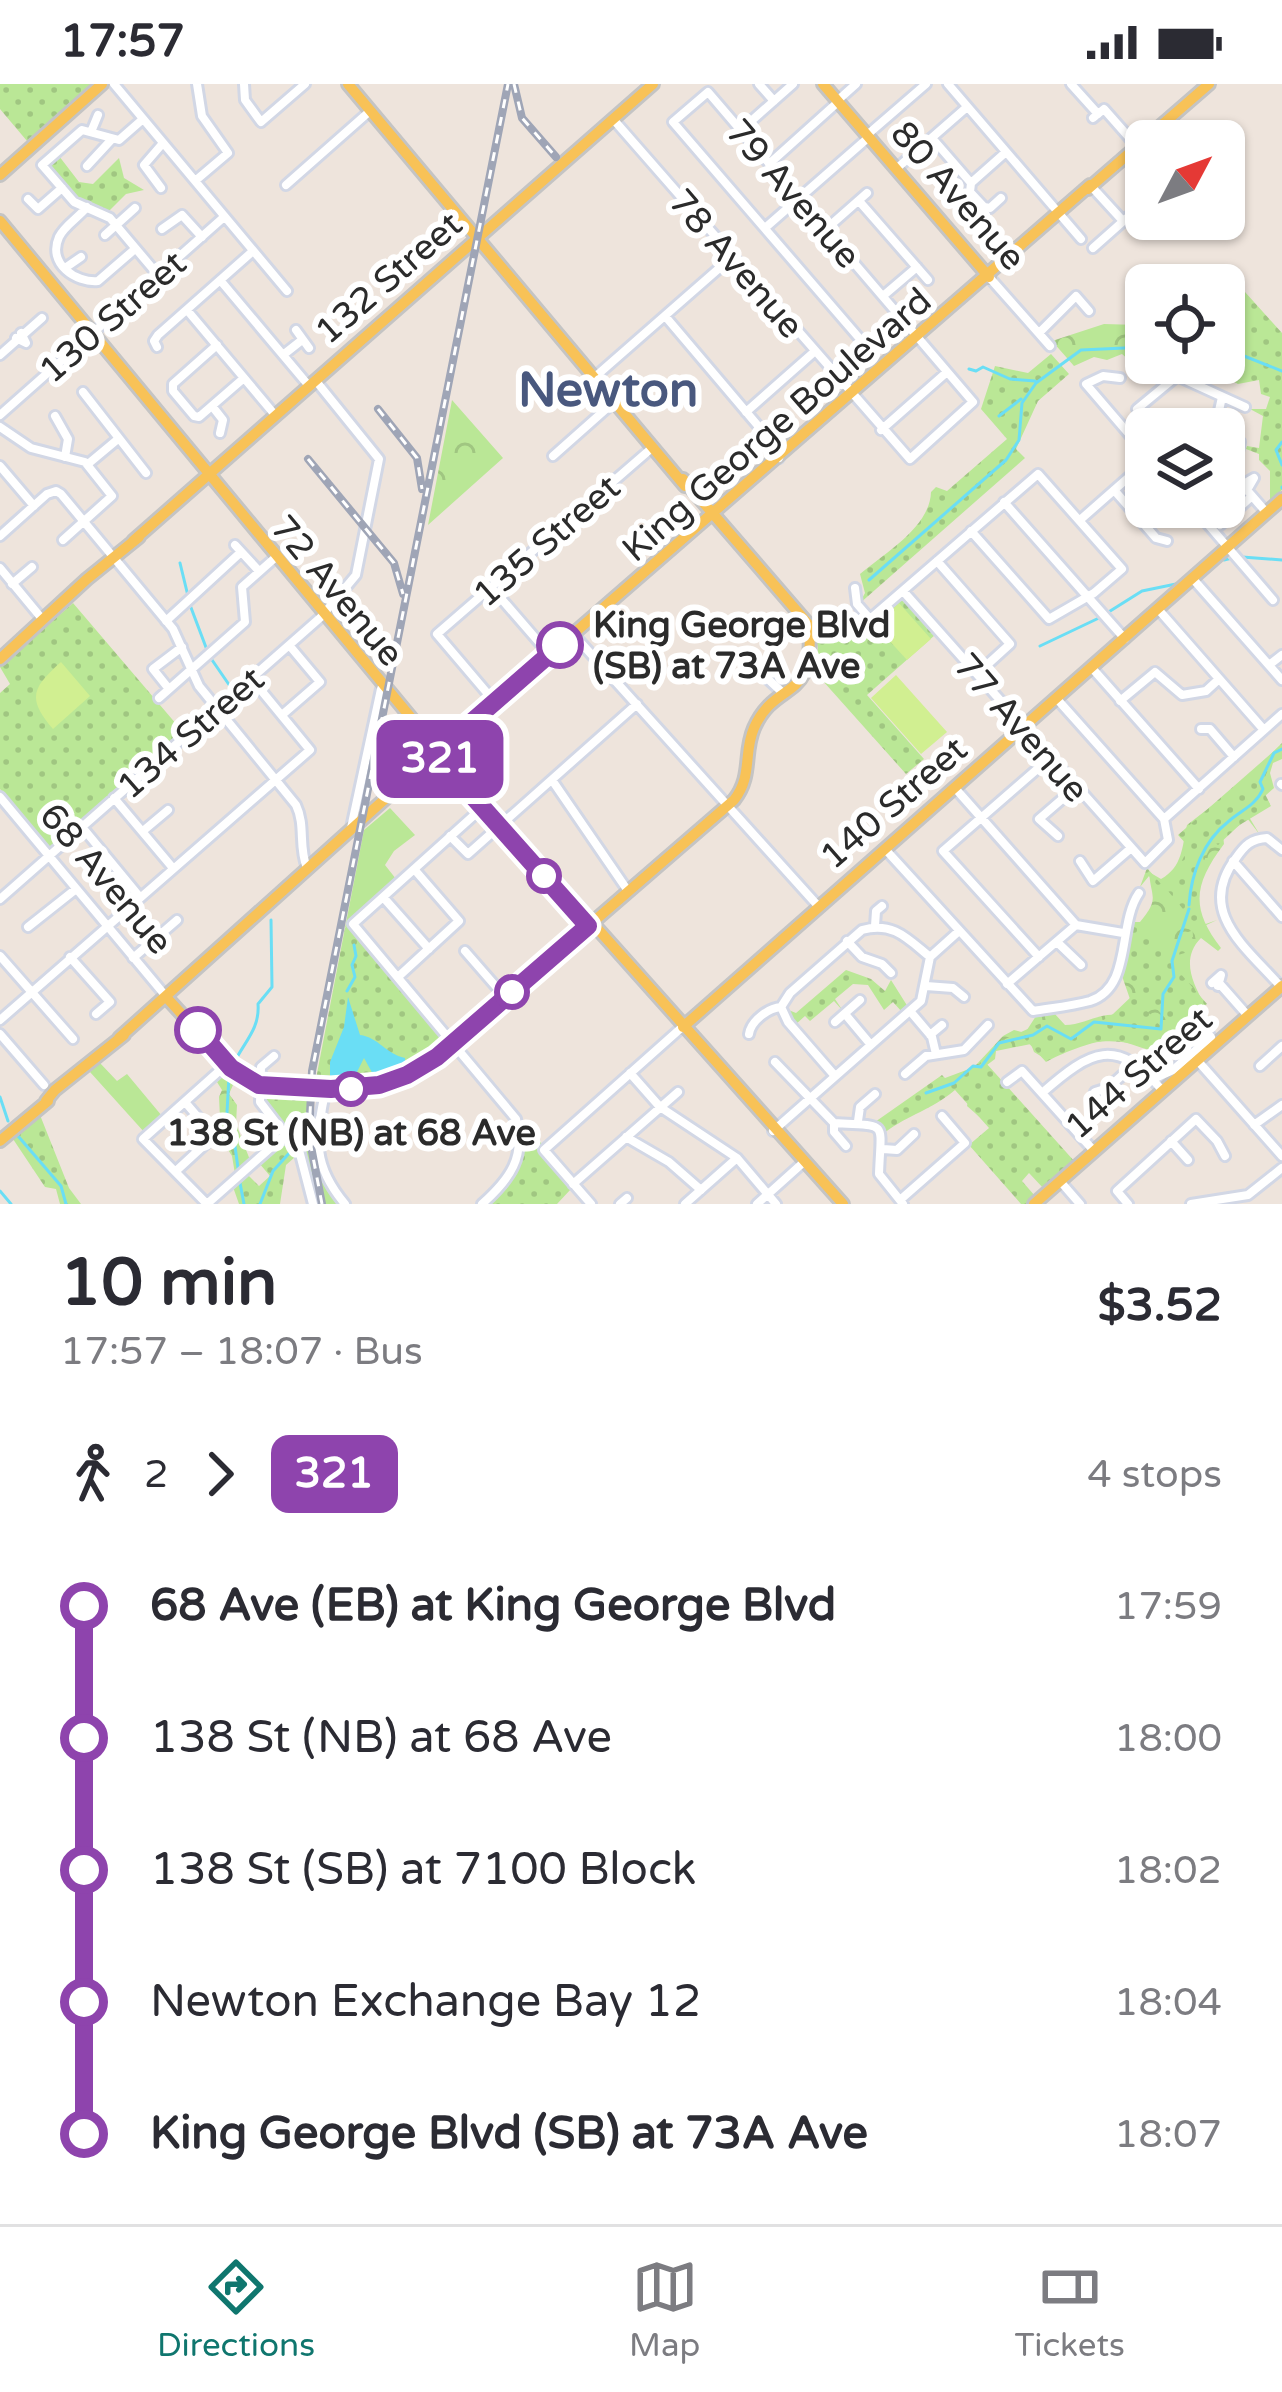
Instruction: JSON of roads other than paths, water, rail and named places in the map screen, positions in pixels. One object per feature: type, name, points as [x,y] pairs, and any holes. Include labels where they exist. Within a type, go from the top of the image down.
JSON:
[{"type":"main road","points":[[0,172],[99,84]]},
{"type":"main road","points":[[348,84],[809,632]]},
{"type":"main road","name":"132 Street","points":[[0,659],[652,84]]},
{"type":"main road","name":"80 Avenue","points":[[823,84],[987,274]]},
{"type":"main road","name":"King George Boulevard","points":[[1162,120],[1205,84]]},
{"type":"main road","name":"King George Boulevard","points":[[0,1141],[550,655],[713,519],[848,392],[1205,84]]},
{"type":"main road","name":"King George Boulevard","points":[[1094,181],[1125,152]]},
{"type":"main road","name":"72 Avenue","points":[[0,224],[501,825],[840,1204]]},
{"type":"main road","name":"140 Street","points":[[682,1028],[1282,500]]},
{"type":"main road","points":[[198,1034],[224,1062],[259,1087],[363,1093],[394,1085],[423,1072],[728,806],[747,778],[756,724],[809,664],[809,632],[803,615],[713,519]]},
{"type":"main road","points":[[777,592],[803,615]]},
{"type":"main road","name":"72 Avenue","points":[[323,615],[381,689],[501,825]]},
{"type":"main road","name":"King George Boulevard","points":[[497,705],[576,635]]},
{"type":"main road","points":[[526,682],[550,655]]},
{"type":"main road","points":[[259,1087],[372,1086],[415,1071],[454,1045],[591,926]]},
{"type":"main road","name":"144 Street","points":[[1034,1204],[1281,986]]},
{"type":"main road","name":"68 Avenue","points":[[168,997],[198,1034]]},
{"type":"main road","name":"68 Avenue","points":[[168,997],[198,1034]]},
{"type":"street","points":[[114,84],[287,291]]},
{"type":"street","points":[[195,181],[228,153],[202,116],[197,84]]},
{"type":"street","points":[[244,84],[245,100],[261,122],[305,84]]},
{"type":"street","points":[[759,84],[774,101]]},
{"type":"street","points":[[740,130],[793,84]]},
{"type":"street","points":[[769,164],[856,84]]},
{"type":"street","points":[[866,346],[765,228],[926,84]]},
{"type":"street","points":[[948,84],[1081,239]]},
{"type":"street","points":[[1071,84],[1096,116],[1104,109],[1125,133]]},
{"type":"street","name":"79 Avenue","points":[[765,228],[673,122],[707,92],[973,403],[909,460]]},
{"type":"street","points":[[896,169],[967,107]]},
{"type":"street","points":[[286,185],[371,111]]},
{"type":"street","points":[[92,132],[98,115]]},
{"type":"street","points":[[143,119],[121,139],[78,133],[42,165],[74,202],[101,212],[116,225],[158,275]]},
{"type":"street","name":"78 Avenue","points":[[613,119],[909,460]]},
{"type":"street","points":[[932,138],[971,183]]},
{"type":"street","points":[[87,166],[112,139]]},
{"type":"street","points":[[161,188],[141,165],[163,143]]},
{"type":"street","points":[[1001,198],[987,208],[970,192],[971,183],[1006,152]]},
{"type":"street","points":[[1093,248],[1123,221],[1094,181]]},
{"type":"street","points":[[28,199],[38,209],[62,188]]},
{"type":"street","points":[[825,230],[863,197],[928,280]]},
{"type":"street","points":[[87,207],[54,243],[57,257],[79,281],[91,284],[135,249]]},
{"type":"street","points":[[105,236],[135,208]]},
{"type":"street","points":[[162,229],[182,215],[202,236]]},
{"type":"street","name":"130 Street","points":[[0,415],[224,217]]},
{"type":"street","points":[[157,347],[158,335],[253,251]]},
{"type":"street","points":[[65,268],[80,257]]},
{"type":"street","points":[[596,376],[732,257]]},
{"type":"street","points":[[883,296],[916,267]]},
{"type":"street","name":"80 Avenue","points":[[987,274],[1050,346]]},
{"type":"street","name":"134 Street","points":[[0,898],[323,615],[357,572],[377,454],[220,280]]},
{"type":"street","points":[[1039,333],[1076,296],[1089,311]]},
{"type":"street","points":[[187,310],[275,416]]},
{"type":"street","points":[[665,316],[779,457]]},
{"type":"street","points":[[854,355],[900,316]]},
{"type":"street","points":[[0,355],[42,317]]},
{"type":"street","points":[[283,355],[299,335],[309,348]]},
{"type":"street","points":[[217,345],[172,388],[197,418],[244,378]]},
{"type":"street","points":[[746,412],[814,352]]},
{"type":"street","points":[[881,430],[947,372]]},
{"type":"street","points":[[1120,378],[1103,376],[1086,384],[1125,432]]},
{"type":"street","points":[[1139,408],[1177,376],[1245,407]]},
{"type":"street","points":[[553,456],[652,383]]},
{"type":"street","points":[[83,392],[146,473]]},
{"type":"street","points":[[1219,408],[1222,397]]},
{"type":"street","points":[[212,406],[224,420],[220,433]]},
{"type":"street","points":[[55,416],[68,440],[65,457]]},
{"type":"street","points":[[0,428],[31,448],[88,464],[112,496],[63,540]]},
{"type":"street","points":[[88,464],[118,439]]},
{"type":"street","name":"135 Street","points":[[497,705],[437,634],[655,446]]},
{"type":"street","points":[[0,466],[34,506]]},
{"type":"street","points":[[855,588],[857,604],[870,619],[1004,502],[1038,474],[1122,569],[1088,597],[1049,619],[971,531]]},
{"type":"street","points":[[1080,520],[1125,479]]},
{"type":"street","points":[[1114,490],[1156,538],[1167,542]]},
{"type":"street","points":[[1245,493],[1247,490],[1267,513]]},
{"type":"street","points":[[0,536],[56,491],[166,621],[218,708],[278,781],[301,816],[300,850],[309,870]]},
{"type":"street","points":[[1004,502],[1125,639]]},
{"type":"street","points":[[1211,528],[1273,600]]},
{"type":"street","points":[[166,621],[238,548],[260,572]]},
{"type":"street","points":[[159,698],[245,622],[242,588],[276,558]]},
{"type":"street","points":[[937,562],[1010,644],[976,674]]},
{"type":"street","points":[[13,584],[32,567]]},
{"type":"street","points":[[0,568],[44,619]]},
{"type":"street","points":[[1193,579],[1282,680]]},
{"type":"street","points":[[492,588],[550,655]]},
{"type":"street","name":"77 Avenue","points":[[903,591],[1143,862],[1168,840],[1163,819]]},
{"type":"street","points":[[1158,609],[1264,730]]},
{"type":"street","points":[[576,635],[819,907]]},
{"type":"street","points":[[282,716],[320,682],[290,645]]},
{"type":"street","points":[[169,689],[153,669],[182,647]]},
{"type":"street","points":[[741,654],[785,695]]},
{"type":"street","points":[[1269,665],[1282,655]]},
{"type":"street","points":[[1120,701],[1155,667],[1182,695],[1206,691],[1219,679]]},
{"type":"street","points":[[1092,668],[1198,789]]},
{"type":"street","points":[[0,1020],[310,749],[251,679]]},
{"type":"street","points":[[350,834],[381,689]]},
{"type":"street","points":[[1057,699],[1163,819],[1282,714]]},
{"type":"street","points":[[451,836],[468,854],[637,704]]},
{"type":"street","points":[[1201,729],[1210,729],[1234,757]]},
{"type":"street","points":[[1039,957],[944,851],[1050,758]]},
{"type":"street","points":[[552,780],[628,891]]},
{"type":"street","points":[[956,788],[1076,926],[1123,933]]},
{"type":"street","points":[[1058,836],[1039,819],[1075,788]]},
{"type":"street","name":"68 Avenue","points":[[0,796],[168,997]]},
{"type":"street","points":[[114,798],[172,867]]},
{"type":"street","points":[[482,808],[353,924],[515,1119],[520,1144],[511,1173],[482,1204]]},
{"type":"street","points":[[143,831],[167,810]]},
{"type":"street","points":[[82,827],[139,896]]},
{"type":"street","points":[[1281,986],[1222,917],[1222,883],[1248,843],[1266,836],[1282,850]]},
{"type":"street","points":[[885,849],[1033,1011],[1092,1000],[1108,991],[1119,971],[1123,933],[1139,892]]},
{"type":"street","points":[[1080,861],[1093,881],[1130,849]]},
{"type":"street","points":[[1233,861],[1282,917]]},
{"type":"street","points":[[398,976],[459,921],[414,869]]},
{"type":"street","points":[[28,927],[76,889]]},
{"type":"street","points":[[382,897],[429,949]]},
{"type":"street","points":[[875,926],[876,911],[882,907]]},
{"type":"street","points":[[133,958],[177,920]]},
{"type":"street","points":[[835,1077],[788,1022],[782,1007],[787,997],[847,941],[875,926],[904,934],[930,957]]},
{"type":"street","points":[[1007,984],[1076,926]]},
{"type":"street","points":[[774,1130],[923,999],[930,957],[959,932]]},
{"type":"street","points":[[847,941],[865,960],[882,964],[891,973]]},
{"type":"street","points":[[1057,942],[1081,965]]},
{"type":"street","points":[[464,951],[505,997]]},
{"type":"street","points":[[0,956],[73,1039]]},
{"type":"street","points":[[70,957],[110,1001],[96,1014]]},
{"type":"street","points":[[1219,983],[1248,1016]]},
{"type":"street","points":[[926,986],[955,988],[964,997]]},
{"type":"street","points":[[835,1022],[860,1000]]},
{"type":"street","points":[[749,1034],[770,1009],[782,1007]]},
{"type":"street","points":[[910,1011],[930,1035],[936,1054]]},
{"type":"street","points":[[845,1014],[871,1045]]},
{"type":"street","points":[[930,1035],[942,1025]]},
{"type":"street","points":[[905,1074],[924,1057],[964,1050],[988,1025]]},
{"type":"street","name":"140 Street","points":[[573,1184],[544,1150],[682,1028]]},
{"type":"street","points":[[1153,1079],[1173,1070],[1208,1034]]},
{"type":"street","points":[[2,1041],[44,1084]]},
{"type":"street","points":[[1260,1066],[1280,1052]]},
{"type":"street","points":[[1042,1093],[1066,1072],[1102,1055],[1137,1062],[1162,1090]]},
{"type":"street","points":[[274,1056],[262,1066],[262,1108],[302,1158],[313,1204]]},
{"type":"street","points":[[1197,1060],[1282,1156]]},
{"type":"street","points":[[224,1062],[143,1138],[207,1204],[285,1135]]},
{"type":"street","points":[[775,1062],[834,1123],[835,1134],[846,1146]]},
{"type":"street","points":[[1095,1092],[1108,1088],[1137,1062]]},
{"type":"street","points":[[1007,1082],[1022,1071],[1094,1151]]},
{"type":"street","points":[[630,1073],[660,1107],[737,1158],[776,1204]]},
{"type":"street","points":[[592,1204],[573,1184],[678,1092]]},
{"type":"street","points":[[325,1093],[317,1129],[322,1169],[345,1204]]},
{"type":"street","points":[[858,1120],[859,1108],[874,1094]]},
{"type":"street","points":[[176,1171],[214,1136],[185,1102]]},
{"type":"street","points":[[1254,1125],[1282,1105]]},
{"type":"street","points":[[834,1123],[858,1120],[876,1129],[883,1149],[879,1170],[902,1202],[965,1143],[942,1116]]},
{"type":"street","points":[[1128,1204],[1117,1191],[1197,1119],[1225,1156]]},
{"type":"street","points":[[883,1149],[897,1150],[914,1134]]},
{"type":"street","points":[[626,1137],[670,1162],[701,1190]]},
{"type":"street","points":[[1171,1141],[1188,1160]]},
{"type":"street","points":[[685,1204],[737,1158]]},
{"type":"street","points":[[758,1204],[803,1163]]},
{"type":"street","points":[[1191,1204],[1232,1201],[1252,1193],[1282,1168]]},
{"type":"street","points":[[1060,1180],[1080,1204]]},
{"type":"water","points":[[348,997],[360,1035],[405,1058],[405,1064],[374,1076],[364,1058],[354,1078],[330,1077]]},
{"type":"waterway","points":[[869,580],[1006,460],[1019,440],[1022,403],[1036,383],[1081,350],[1125,348]]},
{"type":"waterway","points":[[1245,356],[1282,371]]},
{"type":"waterway","points":[[969,369],[983,367],[1010,379],[1035,381]]},
{"type":"waterway","points":[[999,416],[1021,399]]},
{"type":"waterway","points":[[1282,442],[1276,450],[1282,465]]},
{"type":"waterway","points":[[1242,557],[1282,560]]},
{"type":"waterway","points":[[1224,560],[1232,558]]},
{"type":"waterway","points":[[180,563],[188,596]]},
{"type":"waterway","points":[[1107,613],[1142,591],[1176,584]]},
{"type":"waterway","points":[[190,605],[207,650]]},
{"type":"waterway","points":[[1040,646],[1101,617]]},
{"type":"waterway","points":[[210,657],[232,689]]},
{"type":"waterway","points":[[233,720],[226,708],[238,697]]},
{"type":"waterway","points":[[1189,905],[1205,848],[1257,799],[1274,753],[1282,749]]},
{"type":"waterway","points":[[926,1093],[954,1083],[973,1066],[981,1067],[999,1043],[1033,1035],[1047,1026],[1071,1039],[1094,1022],[1161,1029],[1163,994],[1174,977],[1172,961],[1189,909]]},
{"type":"waterway","points":[[234,1063],[254,1028],[258,1004],[272,987],[271,920]]},
{"type":"waterway","points":[[347,991],[355,977],[354,945]]},
{"type":"waterway","points":[[229,1076],[226,1131],[234,1139],[238,1168]]},
{"type":"waterway","points":[[0,1097],[8,1121]]},
{"type":"waterway","points":[[297,1144],[303,1123]]},
{"type":"waterway","points":[[18,1136],[61,1186],[66,1204]]},
{"type":"waterway","points":[[260,1204],[273,1171],[292,1150]]},
{"type":"waterway","points":[[240,1183],[244,1204]]},
{"type":"waterway","points":[[0,1191],[11,1204]]},
{"type":"railway","points":[[322,1204],[309,1136],[312,1071],[508,84]]},
{"type":"railway","points":[[514,84],[522,118],[556,157]]},
{"type":"railway","points":[[378,409],[417,458],[422,489]]},
{"type":"railway","points":[[308,459],[394,563],[403,594]]},
{"type":"place","name":"King George Blvd (SB) at 73A Ave","points":[[560,645]]},
{"type":"place","name":"138 St (NB) at 68 Ave","points":[[351,1089]]},
{"type":"district","name":"Newton","points":[[608,389]]}]
